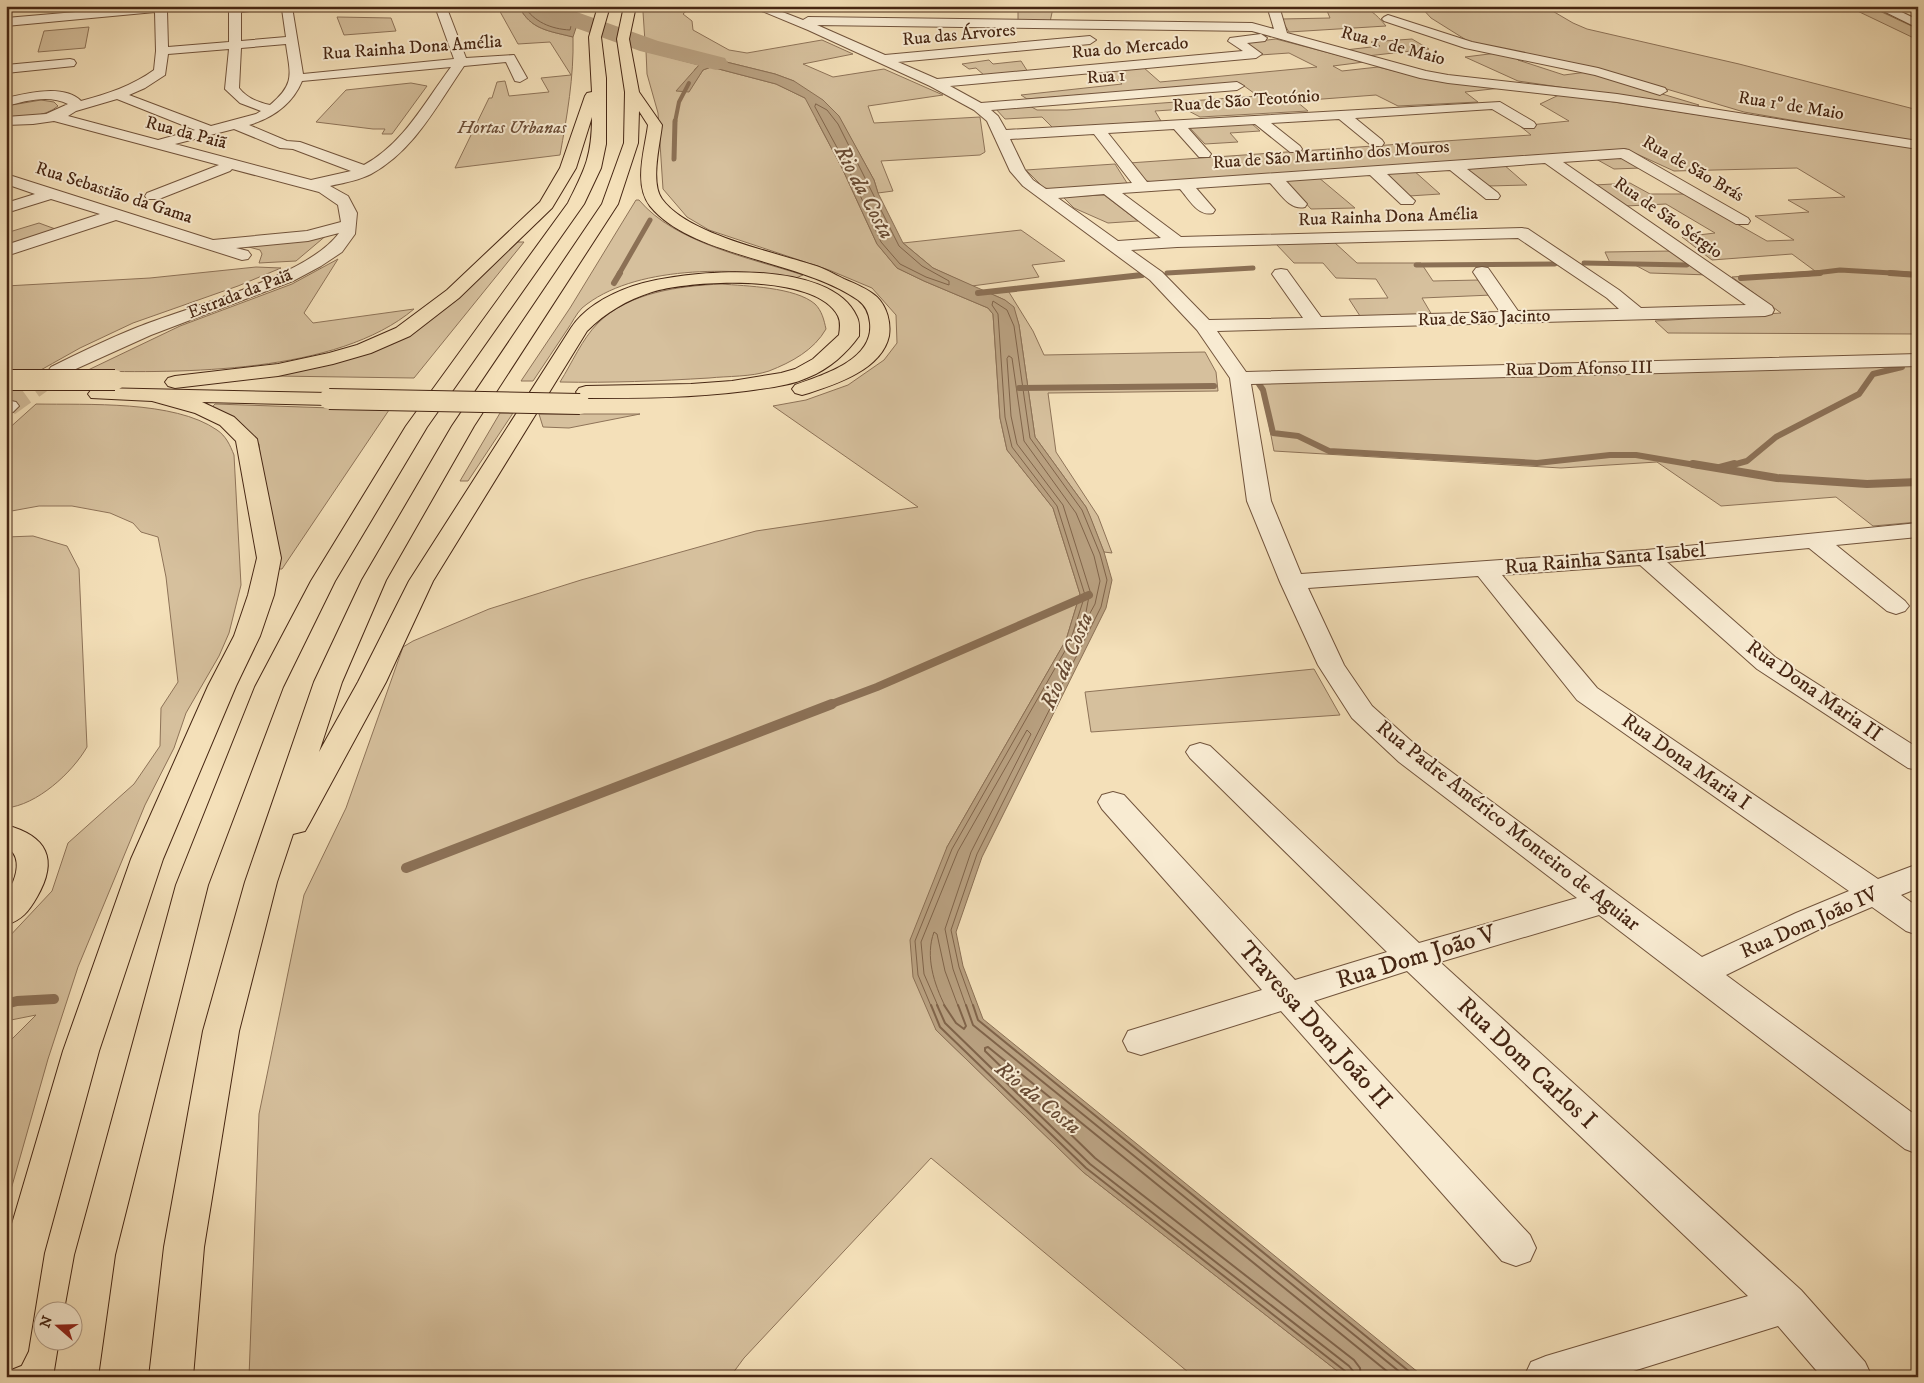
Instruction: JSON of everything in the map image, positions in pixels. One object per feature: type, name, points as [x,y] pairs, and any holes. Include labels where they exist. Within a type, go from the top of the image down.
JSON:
[{"type":"main road","points":[[76,1377],[94,1255],[192,885],[269,687],[323,581],[417,426],[576,204],[593,168],[599,144],[598,77],[595,37],[604,6]]},
{"type":"main road","points":[[172,1377],[184,1248],[221,1031],[262,882],[328,682],[374,580],[462,426],[610,204],[631,143],[632,83],[623,38],[630,6]]},
{"type":"main road","points":[[7,402],[163,388],[278,370],[364,349],[403,332],[453,294],[546,205],[568,168],[574,145],[598,77]]},
{"type":"main road","points":[[6,380],[115,380],[163,388],[583,398],[701,405],[785,395],[825,382],[865,359],[880,339],[880,318],[871,302],[847,286],[809,270],[734,246],[702,233],[672,218],[656,203],[650,190],[655,125],[632,83]]},
{"type":"main road","points":[[262,882],[372,682],[421,581],[580,328],[597,311],[622,297],[652,287],[692,279],[748,277],[795,283],[826,294],[841,307],[849,318],[849,336],[835,353],[807,371],[778,380],[696,390],[583,398]]},
{"type":"main road","points":[[6,1351],[24,1253],[81,1051],[146,860],[222,686],[247,636],[261,595],[269,558],[246,439],[227,420],[163,388]]},
{"type":"main road","points":[[6,835],[25,845],[32,857],[33,874],[25,892],[6,913]]},
{"type":"street","points":[[6,22],[187,6]]},
{"type":"street","points":[[267,6],[235,9],[232,89],[239,98],[248,104],[271,109]]},
{"type":"street","points":[[311,185],[366,171],[389,157],[439,96],[461,62],[442,11],[436,6]]},
{"type":"street","points":[[756,6],[844,42],[934,83],[979,107],[993,119],[1018,172],[1028,183],[1156,276],[1204,326],[1240,378]]},
{"type":"street","points":[[1273,6],[1282,36]]},
{"type":"street","points":[[1879,6],[1918,25]]},
{"type":"street","points":[[6,102],[38,97],[67,103],[114,95],[148,81],[160,72],[162,51],[161,7]]},
{"type":"street","points":[[156,144],[261,117],[294,88],[297,78],[288,7]]},
{"type":"street","points":[[1378,8],[1396,28],[1446,52]]},
{"type":"street","points":[[6,14],[32,12],[24,36]]},
{"type":"street","name":"Rua 1º de Maio","points":[[796,21],[919,23],[1007,18],[1031,24],[1099,19],[1187,20],[1252,27],[1425,75],[1735,116],[1918,145]]},
{"type":"street","points":[[1388,19],[1469,45],[1598,72],[1735,116]]},
{"type":"street","name":"Rua das Árvores","points":[[882,60],[1161,33],[1187,20]]},
{"type":"street","points":[[919,23],[1031,24]]},
{"type":"street","name":"Rua do Mercado","points":[[934,83],[1256,54],[1234,41],[1282,36]]},
{"type":"street","points":[[162,51],[292,40]]},
{"type":"street","points":[[844,42],[869,40]]},
{"type":"street","name":"Rua Rainha Dona Amélia","points":[[297,78],[510,58],[520,78]]},
{"type":"street","points":[[6,69],[70,63]]},
{"type":"street","points":[[1488,71],[1519,86]]},
{"type":"street","name":"Rua 1","points":[[979,107],[1236,86]]},
{"type":"street","points":[[120,96],[211,131]]},
{"type":"street","points":[[6,121],[52,116],[67,103]]},
{"type":"street","name":"Rua de São Teotónio","points":[[1001,135],[1494,105],[1529,125]]},
{"type":"street","points":[[1419,110],[1441,124]]},
{"type":"street","points":[[1342,114],[1377,144]]},
{"type":"street","name":"Rua da Paiã","points":[[52,116],[311,185]]},
{"type":"street","points":[[1258,119],[1295,149]]},
{"type":"street","points":[[6,127],[28,120]]},
{"type":"street","points":[[235,124],[285,145],[295,145],[366,171]]},
{"type":"street","points":[[1177,124],[1204,154]]},
{"type":"street","points":[[1098,129],[1143,187]]},
{"type":"street","name":"Rua de São Martinho dos Mouros","points":[[1041,194],[1624,152]]},
{"type":"street","name":"Rua de São Brás","points":[[1624,152],[1742,221]]},
{"type":"street","name":"Rua de São Sérgio","points":[[1548,158],[1765,310]]},
{"type":"street","points":[[1453,165],[1492,196]]},
{"type":"street","points":[[153,196],[226,168]]},
{"type":"street","points":[[1373,170],[1407,201]]},
{"type":"street","points":[[339,195],[361,180],[366,171]]},
{"type":"street","points":[[1274,178],[1299,204]]},
{"type":"street","name":"Rua Sebastião da Gama","points":[[6,179],[242,254]]},
{"type":"street","points":[[1184,184],[1207,210]]},
{"type":"street","points":[[311,185],[339,195],[347,205],[350,215],[349,225]]},
{"type":"street","points":[[1108,190],[1177,242]]},
{"type":"street","points":[[9,205],[50,194]]},
{"type":"street","points":[[6,251],[118,214]]},
{"type":"street","name":"Rua Sebastião da Gama","points":[[210,245],[308,236],[349,225]]},
{"type":"street","name":"Estrada da Paiã","points":[[58,371],[143,331],[278,282],[314,264],[338,246],[347,235],[349,225]]},
{"type":"street","name":"Rua Rainha Dona Amélia","points":[[1115,246],[1177,242],[1522,233],[1613,294],[1637,314]]},
{"type":"street","points":[[1482,272],[1513,318]]},
{"type":"street","points":[[1281,274],[1316,323]]},
{"type":"street","name":"Rua de São Jacinto","points":[[1204,326],[1765,310]]},
{"type":"street","name":"Rua Dom Afonso III","points":[[1240,378],[1918,360]]},
{"type":"street","name":"Rua Padre Américo Monteiro de Aguiar","points":[[1240,378],[1259,501],[1292,582],[1331,665],[1362,712],[1409,755],[1918,1138]]},
{"type":"street","name":"Rua Rainha Santa Isabel","points":[[1292,582],[1646,556],[1918,530]]},
{"type":"street","points":[[1814,540],[1896,606]]},
{"type":"street","name":"Rua Dona Maria II","points":[[1646,556],[1766,662],[1918,761]]},
{"type":"street","name":"Rua Dona Maria I","points":[[1484,568],[1587,694],[1918,924]]},
{"type":"street","name":"Rua Dom Carlos I","points":[[1200,752],[1412,957],[1786,1304],[1850,1377]]},
{"type":"street","name":"Travessa Dom João II","points":[[1113,802],[1516,1248]]},
{"type":"street","name":"Rua Dom João IV","points":[[1700,973],[1808,921],[1918,875]]},
{"type":"street","name":"Rua Dom João V","points":[[1141,1041],[1412,957],[1605,902]]},
{"type":"street","points":[[1546,1377],[1786,1304]]},
{"type":"green space","points":[[1352,5],[1366,8],[1386,26],[1289,32],[1281,19],[1330,18],[1325,6]]},
{"type":"green space","name":"Hortas Urbanas","points":[[519,6],[535,25],[549,31],[573,37],[571,82],[560,155],[455,168],[489,98],[492,98],[497,82],[505,81],[509,96],[549,92],[541,78],[571,75],[550,42],[518,44],[498,8]]},
{"type":"green space","points":[[646,6],[692,6],[683,14],[692,21],[693,30],[729,50],[747,53],[822,40],[853,54],[803,64],[833,77],[884,69],[943,95],[868,106],[874,123],[980,117],[985,152],[980,155],[881,161],[893,191],[878,193],[874,180],[839,117],[816,119],[842,168],[877,244],[897,268],[988,308],[993,314],[1000,418],[1007,450],[1053,508],[1080,594],[1066,640],[947,847],[936,1030],[1083,1172],[1345,1377],[1194,1377],[931,1158],[744,1358],[730,1377],[249,1377],[259,1114],[304,895],[346,808],[403,647],[489,609],[581,580],[756,531],[918,507],[773,406],[806,400],[848,385],[884,360],[897,343],[896,315],[872,288],[829,270],[709,230],[687,217],[663,189],[658,113],[647,74],[646,51],[700,65],[695,69],[689,91],[703,70],[711,67],[776,84],[805,98],[794,81],[775,74],[645,42],[643,12]]},
{"type":"green space","points":[[1420,6],[1544,6],[1587,29],[1739,64],[1918,110],[1918,142],[1744,112],[1599,69],[1471,43],[1431,18]]},
{"type":"green space","points":[[1847,6],[1869,6],[1918,29],[1918,40]]},
{"type":"green space","points":[[1018,8],[1053,8],[1050,22],[1018,20]]},
{"type":"green space","points":[[337,17],[391,18],[396,31],[344,35]]},
{"type":"green space","points":[[89,27],[85,48],[38,52],[44,31]]},
{"type":"green space","points":[[1276,39],[1364,62],[1333,66],[1342,71],[1378,67],[1432,80],[1510,87],[1465,92],[1478,102],[1398,106],[1376,95],[1296,101],[1308,111],[1200,117],[1185,109],[1155,111],[1161,121],[1053,128],[1042,117],[1005,119],[995,108],[1028,105],[1037,110],[1067,110],[1258,96],[1240,83],[1027,99],[1021,95],[1122,84],[1106,71],[1143,67],[1160,82],[1317,67],[1289,53],[1260,55],[1242,43]]},
{"type":"green space","points":[[1412,39],[1429,49],[1367,56],[1345,50],[1380,46],[1371,42]]},
{"type":"green space","points":[[1497,53],[1525,59],[1518,60],[1564,75],[1587,72],[1699,105],[1696,107],[1518,81],[1465,57]]},
{"type":"green space","points":[[989,60],[993,64],[1021,61],[1028,72],[985,76],[976,68],[969,69],[962,64]]},
{"type":"green space","points":[[411,83],[427,86],[392,134],[382,134],[385,129],[316,122],[346,90]]},
{"type":"green space","points":[[1561,94],[1918,148],[1918,334],[1668,333],[1655,321],[1781,313],[1732,277],[1815,271],[1792,254],[1712,260],[1682,237],[1715,233],[1666,204],[1626,206],[1595,185],[1630,183],[1650,194],[1684,194],[1767,241],[1794,240],[1755,216],[1809,212],[1788,200],[1845,197],[1797,168],[1674,171],[1626,149],[1154,182],[1147,181],[1129,163],[1531,135],[1520,126],[1569,121],[1540,104]]},
{"type":"green space","points":[[41,100],[54,102],[58,106],[40,115],[6,117],[6,106]]},
{"type":"green space","points":[[1251,123],[1260,131],[1230,133],[1238,142],[1205,144],[1188,126]]},
{"type":"green space","points":[[1624,157],[1641,168],[1614,169],[1596,159]]},
{"type":"green space","points":[[1115,164],[1127,183],[1121,185],[1044,188],[1026,170]]},
{"type":"green space","points":[[1503,164],[1527,185],[1488,186],[1464,169]]},
{"type":"green space","points":[[1413,170],[1440,194],[1409,196],[1380,173]]},
{"type":"green space","points":[[1318,177],[1355,208],[1311,209],[1285,180]]},
{"type":"green space","points":[[1104,195],[1138,221],[1108,223],[1074,208],[1063,197]]},
{"type":"green space","points":[[636,200],[639,200],[654,215],[672,227],[693,238],[737,255],[803,275],[796,278],[771,274],[714,271],[656,277],[628,284],[603,294],[582,308],[533,381],[521,381],[570,308]]},
{"type":"green space","points":[[39,223],[58,230],[6,245],[6,233]]},
{"type":"green space","points":[[1021,230],[1065,261],[1032,265],[1039,277],[972,286],[933,268],[903,243]]},
{"type":"green space","points":[[328,234],[296,261],[259,263],[262,254],[260,250],[245,246]]},
{"type":"green space","points":[[513,242],[524,242],[414,378],[274,376],[340,362],[382,347]]},
{"type":"green space","points":[[1334,242],[1357,263],[1421,263],[1433,281],[1479,280],[1492,295],[1422,298],[1432,315],[1360,316],[1349,299],[1388,298],[1376,279],[1336,278],[1323,263],[1294,263],[1276,244]]},
{"type":"green space","points":[[1672,251],[1709,275],[1650,273],[1635,265],[1611,265],[1605,252]]},
{"type":"green space","points":[[338,259],[304,313],[313,323],[414,309],[382,330],[344,346],[302,358],[212,369],[124,372],[86,371],[180,326],[292,284]]},
{"type":"green space","points":[[256,267],[281,268],[238,286],[133,323],[80,348],[39,371],[6,370],[6,286],[150,278]]},
{"type":"green space","points":[[721,284],[770,288],[806,298],[815,304],[819,310],[826,329],[815,343],[802,354],[786,364],[762,373],[672,380],[560,382],[587,336],[598,323],[625,304],[672,289]]},
{"type":"green space","points":[[1007,289],[1033,331],[1044,355],[1205,352],[1216,372],[1218,391],[1048,393],[1056,452],[1098,516],[1112,553],[1104,552],[1086,507],[1035,437],[1019,325],[1014,311],[1008,303],[986,292]]},
{"type":"green space","points":[[1918,364],[1918,486],[1912,487],[1918,492],[1918,522],[1873,526],[1836,497],[1721,506],[1657,462],[1561,468],[1274,451],[1261,383]]},
{"type":"green space","points":[[36,404],[130,406],[154,409],[178,413],[199,420],[220,432],[234,455],[241,585],[229,633],[219,656],[186,713],[174,748],[145,805],[78,967],[48,1059],[6,1207],[6,1045],[36,1015],[6,1021],[6,940],[52,891],[68,843],[134,784],[160,746],[161,708],[178,682],[166,577],[158,537],[141,532],[133,523],[110,513],[72,506],[39,506],[6,512],[6,431]]},
{"type":"green space","points":[[215,404],[389,410],[282,569],[271,569],[259,444],[238,421],[212,407]]},
{"type":"green space","points":[[500,413],[513,413],[468,481],[460,481]]},
{"type":"green space","points":[[539,414],[640,414],[569,428],[543,427]]},
{"type":"green space","points":[[33,536],[67,546],[79,569],[87,747],[72,767],[53,786],[30,801],[6,808],[6,537]]},
{"type":"green space","points":[[1314,669],[1340,715],[1091,732],[1085,692]]},
{"type":"water","points":[[519,6],[558,6],[560,10],[579,19],[573,37],[549,31],[535,25]]},
{"type":"water","points":[[645,42],[775,74],[794,81],[823,100],[839,116],[874,180],[878,193],[903,243],[933,268],[1005,300],[1014,307],[1019,325],[1035,437],[1086,507],[1104,552],[1112,580],[1106,608],[982,857],[956,932],[963,966],[983,1019],[1424,1377],[1345,1377],[1083,1172],[936,1030],[913,977],[910,940],[947,847],[1066,640],[1080,594],[1053,508],[1007,450],[1000,418],[993,314],[988,308],[897,268],[877,244],[842,168],[805,98],[776,84],[711,67],[703,70],[689,92],[676,91],[699,65],[646,51]]},
{"type":"waterway","name":"Rio da Costa","points":[[547,6],[553,12],[649,46],[716,63]]},
{"type":"waterway","points":[[675,122],[679,102],[689,83]]},
{"type":"waterway","points":[[674,159],[675,121]]},
{"type":"waterway","points":[[619,274],[650,220]]},
{"type":"waterway","points":[[1584,263],[1687,265]]},
{"type":"waterway","points":[[1416,265],[1555,264]]},
{"type":"waterway","points":[[1167,273],[1253,268]]},
{"type":"waterway","points":[[1810,274],[1840,270],[1909,274]]},
{"type":"waterway","points":[[614,283],[620,273]]},
{"type":"waterway","points":[[1810,274],[1820,273]]},
{"type":"waterway","points":[[1890,273],[1918,275]]},
{"type":"waterway","points":[[1741,278],[1810,274]]},
{"type":"waterway","points":[[978,293],[1142,275]]},
{"type":"waterway","points":[[1729,466],[1747,461],[1776,437],[1859,394],[1873,374],[1902,367]]},
{"type":"waterway","points":[[1259,384],[1263,390],[1273,433],[1298,436],[1329,451],[1537,463],[1610,455],[1636,455],[1701,466]]},
{"type":"waterway","points":[[1019,388],[1214,386]]},
{"type":"waterway","points":[[1693,464],[1777,478],[1867,484],[1918,482]]},
{"type":"waterway","points":[[1719,468],[1734,464]]},
{"type":"waterway","points":[[829,705],[877,687],[1089,595]]},
{"type":"waterway","points":[[406,868],[832,704]]},
{"type":"waterway","points":[[6,1004],[17,1001],[54,999]]},
{"type":"tunnel","points":[[9,406],[58,371]]}]
